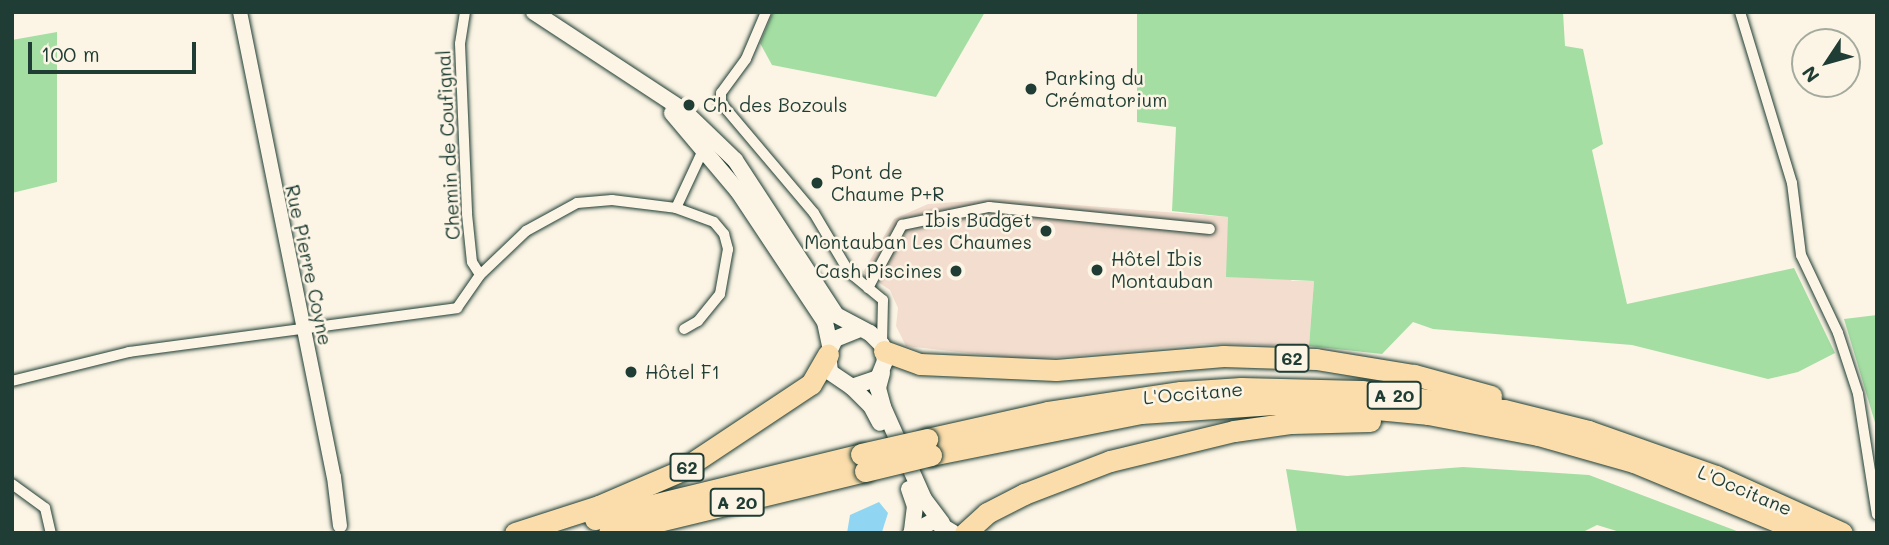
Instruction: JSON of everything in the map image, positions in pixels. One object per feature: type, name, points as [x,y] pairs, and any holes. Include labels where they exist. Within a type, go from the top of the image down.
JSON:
[{"type":"highway","name":"62","points":[[515,533],[598,506],[680,471],[811,384],[829,350]]},
{"type":"highway","name":"62","points":[[883,355],[920,364],[1056,370],[1223,356],[1316,359],[1425,378],[1532,407],[1588,431]]},
{"type":"highway","name":"L'Occitane","points":[[536,533],[863,463],[1114,400],[1253,388],[1435,399],[1504,410],[1588,431],[1716,476],[1842,533]]},
{"type":"highway","name":"L'Occitane","points":[[929,447],[1141,413],[1274,404],[1428,414],[1538,435],[1634,462],[1805,533]]},
{"type":"highway","points":[[965,533],[987,513],[1059,478],[1234,430],[1350,420],[1538,435]]},
{"type":"highway","name":"L'Occitane","points":[[609,533],[863,463]]},
{"type":"main road","points":[[534,12],[683,110],[724,147],[766,206],[836,315],[859,330],[883,355]]},
{"type":"main road","points":[[649,88],[722,168],[825,322],[830,372],[852,387],[871,406],[912,495],[912,532]]},
{"type":"main road","points":[[704,148],[719,151],[766,206]]},
{"type":"main road","points":[[829,350],[842,334],[859,330]]},
{"type":"main road","points":[[852,387],[870,384],[883,355]]},
{"type":"main road","points":[[883,355],[878,388],[883,407],[924,499],[948,528]]},
{"type":"main road","points":[[912,532],[926,522],[948,528]]},
{"type":"street","name":"Rue Pierre Coyne","points":[[240,12],[301,325],[334,477],[340,526]]},
{"type":"street","name":"Chemin de Coufignal","points":[[465,12],[460,44],[467,214],[472,262],[480,275]]},
{"type":"street","points":[[766,12],[746,59],[720,93],[721,103],[818,219],[849,272],[885,306],[883,355]]},
{"type":"street","points":[[1740,12],[1792,183],[1801,255],[1838,333],[1858,394],[1877,515]]},
{"type":"street","points":[[676,208],[704,148]]},
{"type":"street","points":[[691,177],[707,164],[722,168]]},
{"type":"street","points":[[12,381],[129,352],[301,325],[457,308],[480,275],[526,232],[577,203],[648,201],[714,222],[724,234],[728,249],[720,294],[698,321],[684,329]]},
{"type":"street","points":[[868,288],[902,225],[989,207],[1210,229]]},
{"type":"street","points":[[859,330],[879,318],[885,306]]},
{"type":"street","points":[[12,484],[46,508],[51,533]]},
{"type":"shaded area","points":[[1000,199],[1228,217],[1292,281],[1314,281],[1309,346],[1204,344],[1030,360],[906,346],[896,326],[898,308],[890,290],[863,272],[894,219],[928,204]]},
{"type":"green space","points":[[773,12],[985,12],[936,97],[772,65],[760,43]]},
{"type":"green space","points":[[1137,12],[1563,12],[1565,46],[1583,49],[1603,144],[1592,150],[1627,304],[1794,268],[1835,353],[1798,372],[1768,379],[1632,345],[1433,329],[1413,322],[1382,354],[1309,346],[1314,281],[1226,277],[1228,217],[1172,211],[1176,127],[1137,122]]},
{"type":"green space","points":[[57,32],[57,182],[12,193],[12,40]]},
{"type":"green space","points":[[1877,315],[1877,429],[1844,319]]},
{"type":"green space","points":[[1463,467],[1589,475],[1742,533],[1623,533],[1597,525],[1581,533],[1297,533],[1286,469],[1347,476]]},
{"type":"water","points":[[879,502],[888,513],[882,532],[847,533],[850,515]]},
{"type":"place","name":"Parking du Crématorium","points":[[1031,89]]},
{"type":"place","name":"Ch. des Bozouls","points":[[689,105]]},
{"type":"place","name":"Pont de Chaume P+R","points":[[817,183]]},
{"type":"place","name":"Ibis Budget Montauban Les Chaumes","points":[[1046,231]]},
{"type":"place","name":"Hôtel Ibis Montauban","points":[[1097,270]]},
{"type":"place","name":"Cash Piscines","points":[[956,271]]},
{"type":"place","name":"Hôtel F1","points":[[631,372]]}]
